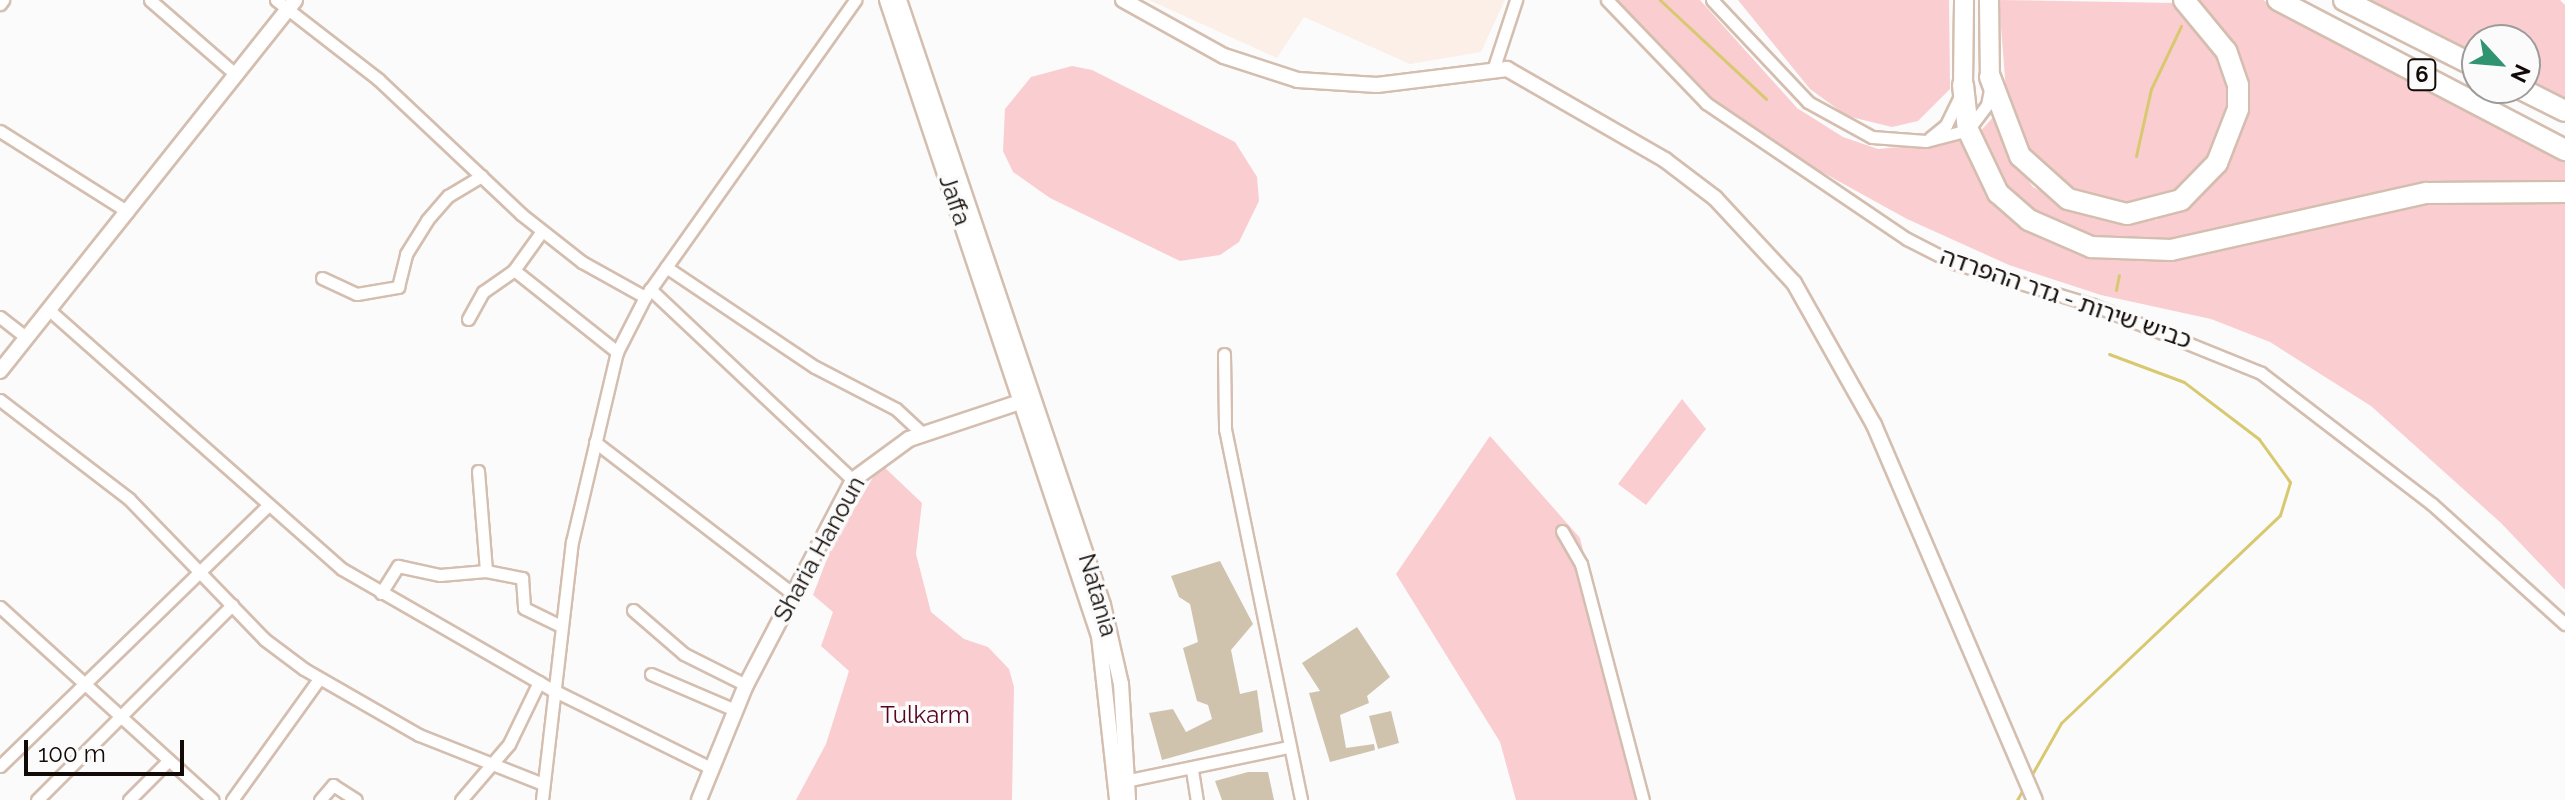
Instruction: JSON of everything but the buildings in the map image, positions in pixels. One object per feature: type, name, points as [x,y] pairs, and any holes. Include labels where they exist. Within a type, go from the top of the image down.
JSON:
[{"type":"highway","points":[[1964,0],[1963,85],[1968,130],[1998,193],[2029,220],[2091,247],[2128,252],[2171,250],[2427,193],[2565,192]]},
{"type":"highway","points":[[1989,0],[1990,77],[2010,137],[2039,180],[2097,210],[2154,211],[2202,183],[2229,139],[2238,109],[2234,68],[2184,0]]},
{"type":"highway","name":"6","points":[[2278,0],[2565,150]]},
{"type":"highway","name":"6","points":[[2344,0],[2461,59]]},
{"type":"highway","points":[[2541,99],[2565,111]]},
{"type":"street","points":[[150,0],[235,74]]},
{"type":"street","points":[[542,800],[559,625],[595,442],[617,352],[648,293],[855,0]]},
{"type":"street","name":"Jaffa","points":[[887,0],[1030,399]]},
{"type":"street","name":"Jaffa","points":[[899,0],[1030,399]]},
{"type":"street","points":[[1123,0],[1224,56],[1298,80],[1377,85],[1494,67],[1522,74],[1692,179],[1794,283],[1874,425],[2035,800]]},
{"type":"street","points":[[1494,67],[1516,0]]},
{"type":"street","name":"כביש שירות - גדר ההפרדה","points":[[1607,0],[1706,103],[1907,239],[1954,263],[2093,305],[2261,373],[2432,504],[2565,624]]},
{"type":"street","points":[[1712,0],[1826,116],[1872,137],[1926,141],[1968,130],[1987,105],[1990,77]]},
{"type":"street","points":[[0,371],[128,212],[286,3],[379,80],[542,231],[582,262],[648,293],[853,480]]},
{"type":"street","points":[[1926,141],[1946,125],[1963,85]]},
{"type":"street","points":[[0,131],[128,212]]},
{"type":"street","points":[[322,278],[362,294],[398,287],[406,254],[427,220],[448,196],[481,176]]},
{"type":"street","points":[[468,319],[483,292],[514,270],[542,231]]},
{"type":"street","points":[[666,267],[815,367],[896,409],[922,433]]},
{"type":"street","points":[[514,270],[617,352]]},
{"type":"street","points":[[48,309],[342,569],[551,689],[711,768]]},
{"type":"street","points":[[0,317],[26,337]]},
{"type":"street","points":[[1224,354],[1225,429],[1287,747],[1301,800]]},
{"type":"street","name":"Sharia Hanoun","points":[[699,800],[746,685],[853,480],[882,453],[922,433],[1030,399]]},
{"type":"street","name":"Natania","points":[[1030,399],[1099,636],[1122,782],[1128,800]]},
{"type":"street","points":[[0,400],[129,499],[264,639],[319,679],[419,735],[543,784]]},
{"type":"street","points":[[595,442],[793,594]]},
{"type":"street","points":[[478,471],[486,571]]},
{"type":"street","points":[[0,766],[268,505]]},
{"type":"street","points":[[1562,531],[1581,564],[1643,800]]},
{"type":"street","points":[[381,593],[398,566],[440,575],[486,571],[522,578],[524,608],[559,625]]},
{"type":"street","points":[[37,800],[115,716],[232,605]]},
{"type":"street","points":[[0,607],[85,683],[166,763],[213,800]]},
{"type":"street","points":[[633,610],[684,654],[746,685]]},
{"type":"street","points":[[651,674],[735,710]]},
{"type":"street","points":[[232,800],[319,679]]},
{"type":"street","points":[[461,800],[514,737],[539,682]]},
{"type":"street","points":[[1122,782],[1192,770],[1287,747]]},
{"type":"street","points":[[129,800],[166,763]]},
{"type":"street","points":[[1192,770],[1197,800]]},
{"type":"street","name":"Natania","points":[[1117,800],[1122,782]]},
{"type":"street","points":[[320,800],[333,785],[356,800]]},
{"type":"shaded area","points":[[1149,0],[1505,0],[1481,52],[1410,64],[1304,17],[1277,58]]},
{"type":"green space","points":[[1615,0],[1700,0],[1797,108],[1843,137],[1878,149],[1960,141],[2000,208],[2038,236],[2077,249],[2116,255],[2365,204],[2565,199],[2565,590],[2501,523],[2371,406],[2270,342],[2211,319],[2101,295],[2009,265],[1907,219],[1733,123]]},
{"type":"green space","points":[[1738,0],[1949,0],[1950,89],[1918,121],[1892,127],[1847,116],[1810,89]]},
{"type":"green space","points":[[1999,0],[2175,3],[2219,55],[2230,81],[2230,108],[2210,159],[2177,193],[2127,206],[2071,192],[2027,152],[2007,104]]},
{"type":"green space","points":[[2197,0],[2263,0],[2565,159],[2565,184],[2426,185],[2170,241],[2093,239],[2033,213],[2011,196],[1977,135],[1994,116],[2005,148],[2033,187],[2095,219],[2156,220],[2208,189],[2237,142],[2248,94],[2234,46]]},
{"type":"green space","points":[[2364,0],[2560,0],[2565,5],[2565,103],[2541,91],[2541,24],[2461,24],[2461,50]]},
{"type":"green space","points":[[1072,66],[1092,70],[1235,142],[1257,177],[1259,201],[1239,242],[1220,255],[1180,261],[1050,198],[1013,172],[1003,151],[1005,109],[1031,77]]},
{"type":"green space","points":[[1682,399],[1706,429],[1646,505],[1618,484]]},
{"type":"green space","points":[[1490,436],[1580,538],[1643,800],[1516,800],[1500,742],[1396,574]]},
{"type":"green space","name":"Tulkarm","points":[[881,464],[922,503],[916,554],[931,612],[964,639],[988,647],[1009,669],[1014,687],[1012,800],[796,800],[826,744],[849,671],[821,646],[833,612],[813,595],[832,546]]},
{"type":"waterway","points":[[1660,0],[1766,99]]},
{"type":"waterway","points":[[2136,156],[2151,89],[2181,26]]},
{"type":"waterway","points":[[2116,290],[2119,275]]},
{"type":"waterway","points":[[2031,776],[2061,723],[2280,515],[2290,482],[2259,439],[2184,382],[2109,354]]},
{"type":"waterway","points":[[2017,800],[2023,789]]}]
